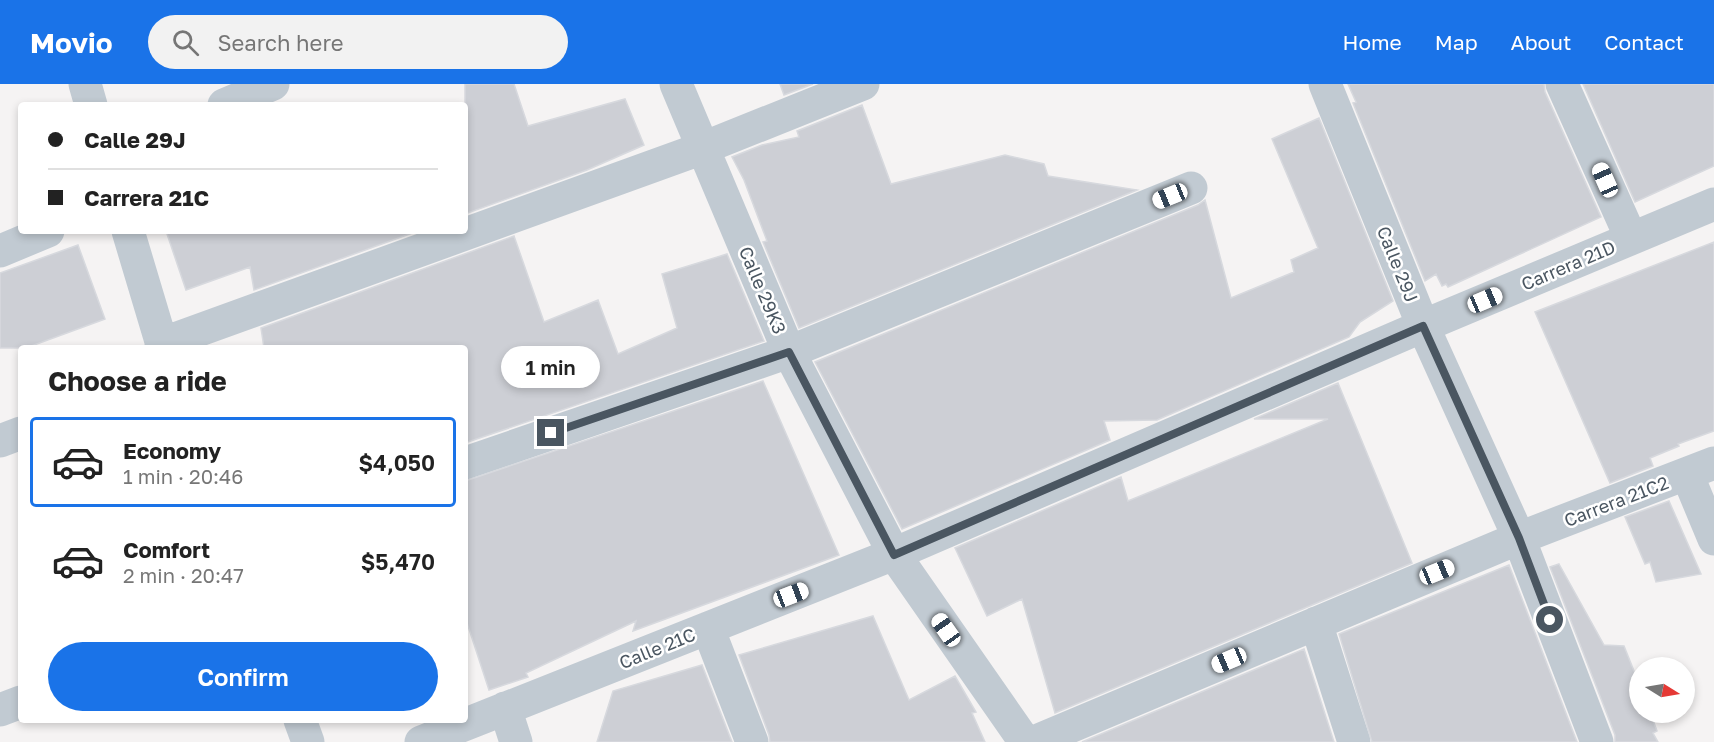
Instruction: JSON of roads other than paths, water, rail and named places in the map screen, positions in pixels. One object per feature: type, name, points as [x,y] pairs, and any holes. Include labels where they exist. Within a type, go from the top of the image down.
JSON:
[{"type":"street","points":[[85,84],[90,102]]},
{"type":"street","points":[[231,102],[273,84]]},
{"type":"street","name":"Calle 29K3","points":[[676,84],[789,352],[894,555],[1025,742]]},
{"type":"street","points":[[165,345],[703,148],[863,84]]},
{"type":"street","name":"Calle 29J","points":[[1325,84],[1423,326],[1519,538],[1597,742]]},
{"type":"street","points":[[1562,84],[1631,238]]},
{"type":"street","points":[[468,461],[789,352],[1191,188]]},
{"type":"street","name":"Carrera 21D","points":[[1423,326],[1714,204]]},
{"type":"street","points":[[0,251],[41,234]]},
{"type":"street","points":[[129,234],[162,345]]},
{"type":"street","points":[[894,555],[1423,326]]},
{"type":"street","points":[[0,441],[18,434]]},
{"type":"street","points":[[1700,469],[1714,539]]},
{"type":"street","name":"Carrera 21C2","points":[[1034,742],[1519,538],[1700,469]]},
{"type":"street","name":"Calle 21C","points":[[468,723],[894,555]]},
{"type":"street","points":[[1316,623],[1354,742]]},
{"type":"street","points":[[708,628],[752,742]]},
{"type":"street","points":[[0,710],[18,703]]},
{"type":"street","points":[[505,708],[516,742]]},
{"type":"street","points":[[301,723],[308,742]]},
{"type":"street","name":"Calle 21C","points":[[421,742],[468,723]]}]
